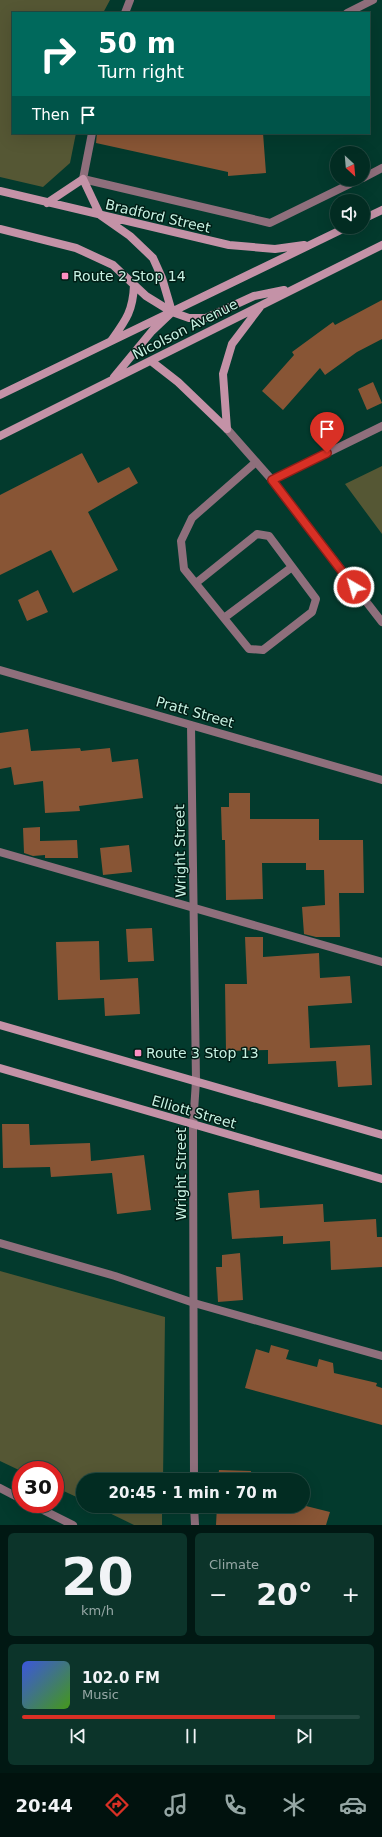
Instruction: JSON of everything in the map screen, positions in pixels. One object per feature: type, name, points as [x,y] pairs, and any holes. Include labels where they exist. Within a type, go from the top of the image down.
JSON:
[{"type":"main road","points":[[47,203],[83,179],[100,215],[130,236],[153,258],[162,278],[172,312]]},
{"type":"main road","name":"Bradford Street","points":[[0,191],[229,245],[275,249],[313,244]]},
{"type":"main road","points":[[370,216],[382,210]]},
{"type":"main road","points":[[0,229],[76,248],[113,265],[146,296],[172,312],[189,318],[206,318],[254,296],[293,289]]},
{"type":"main road","name":"Nicolson Avenue","points":[[0,395],[333,234]]},
{"type":"main road","name":"Nicolson Avenue","points":[[0,436],[382,245]]},
{"type":"main road","points":[[111,342],[127,318],[133,302],[134,285]]},
{"type":"main road","points":[[227,429],[223,374],[232,344],[261,305]]},
{"type":"main road","points":[[112,379],[152,331],[172,312]]},
{"type":"main road","points":[[151,361],[178,382],[227,429]]},
{"type":"main road","points":[[0,1025],[382,1135]]},
{"type":"main road","name":"Elliott Street","points":[[0,1068],[193,1126],[382,1179]]},
{"type":"street","points":[[125,12],[130,0]]},
{"type":"street","points":[[349,12],[374,0]]},
{"type":"street","points":[[92,134],[83,179],[270,223],[346,186]]},
{"type":"street","points":[[370,174],[382,168]]},
{"type":"street","points":[[272,480],[382,426]]},
{"type":"street","points":[[227,429],[272,480],[382,622]]},
{"type":"street","points":[[196,583],[257,534],[269,536],[316,599],[312,612],[263,650],[249,649],[184,569],[181,541],[192,518],[256,462]]},
{"type":"street","points":[[224,618],[292,567]]},
{"type":"street","name":"Pratt Street","points":[[0,670],[382,780]]},
{"type":"street","name":"Wright Street","points":[[191,725],[196,1081],[193,1126],[194,1473]]},
{"type":"street","points":[[0,852],[382,962]]},
{"type":"street","points":[[0,1243],[115,1276],[194,1303],[382,1356]]},
{"type":"street","points":[[0,1488],[12,1494]]},
{"type":"street","points":[[50,1513],[73,1525]]},
{"type":"street","points":[[194,1513],[194,1525]]},
{"type":"green space","points":[[0,0],[110,0],[104,12],[12,12],[12,134],[76,134],[70,163],[43,187],[0,177]]},
{"type":"green space","points":[[382,466],[382,534],[345,484]]},
{"type":"green space","points":[[0,1271],[165,1317],[163,1473],[76,1473],[76,1497],[64,1491],[64,1461],[12,1461],[12,1467],[0,1461]]},
{"type":"green space","points":[[109,1513],[162,1513],[162,1525],[134,1525]]},
{"type":"building","points":[[97,134],[263,134],[266,173],[228,176],[228,172],[96,143]]},
{"type":"building","points":[[382,300],[382,339],[357,352],[325,375],[320,368],[283,410],[262,391],[294,355],[292,352],[333,322],[335,325]]},
{"type":"building","points":[[373,382],[382,403],[367,410],[358,389]]},
{"type":"building","points":[[82,453],[98,483],[129,467],[138,483],[88,512],[118,570],[73,593],[51,550],[0,575],[0,495]]},
{"type":"building","points":[[38,590],[48,612],[27,621],[18,600]]},
{"type":"building","points":[[28,729],[31,751],[80,748],[81,751],[110,748],[112,762],[138,759],[143,798],[79,806],[80,811],[45,813],[43,781],[14,785],[11,767],[0,769],[0,733]]},
{"type":"building","points":[[229,793],[250,793],[250,819],[319,819],[319,840],[363,840],[364,893],[339,893],[340,937],[316,937],[304,934],[302,907],[325,905],[324,870],[306,870],[306,863],[262,863],[263,899],[226,900],[225,840],[222,840],[221,807],[229,807]]},
{"type":"building","points":[[40,827],[40,841],[77,840],[78,858],[45,858],[45,855],[33,856],[24,853],[23,828]]},
{"type":"building","points":[[129,845],[132,872],[103,875],[100,848]]},
{"type":"building","points":[[152,928],[154,961],[128,962],[126,929]]},
{"type":"building","points":[[245,937],[263,937],[263,957],[319,953],[320,978],[350,976],[352,1003],[308,1006],[310,1048],[370,1045],[372,1085],[338,1087],[336,1061],[268,1064],[268,1050],[226,1051],[225,984],[247,984]]},
{"type":"building","points":[[99,941],[100,980],[138,978],[140,1014],[105,1016],[104,998],[58,1000],[56,942]]},
{"type":"building","points":[[2,1124],[29,1124],[30,1145],[90,1143],[91,1161],[144,1155],[151,1210],[117,1214],[112,1173],[51,1177],[50,1167],[3,1168]]},
{"type":"building","points":[[259,1190],[260,1208],[323,1204],[324,1222],[376,1219],[377,1237],[382,1237],[382,1267],[331,1270],[330,1241],[283,1244],[283,1236],[232,1239],[228,1193]]},
{"type":"building","points":[[240,1253],[243,1300],[218,1302],[216,1267],[222,1267],[222,1255]]},
{"type":"building","points":[[271,1345],[289,1350],[286,1359],[317,1367],[319,1359],[333,1363],[334,1373],[377,1383],[376,1386],[382,1388],[382,1425],[245,1388],[256,1349],[269,1353]]},
{"type":"building","points":[[219,1470],[251,1471],[251,1473],[219,1473]]},
{"type":"building","points":[[310,1507],[330,1512],[326,1525],[216,1525],[217,1513],[310,1513]]},
{"type":"place","name":"Route 2 Stop 14","points":[[65,276]]},
{"type":"place","name":"Route 3 Stop 13","points":[[138,1053]]},
{"type":"route","points":[[327,453],[272,480],[354,587]]}]
